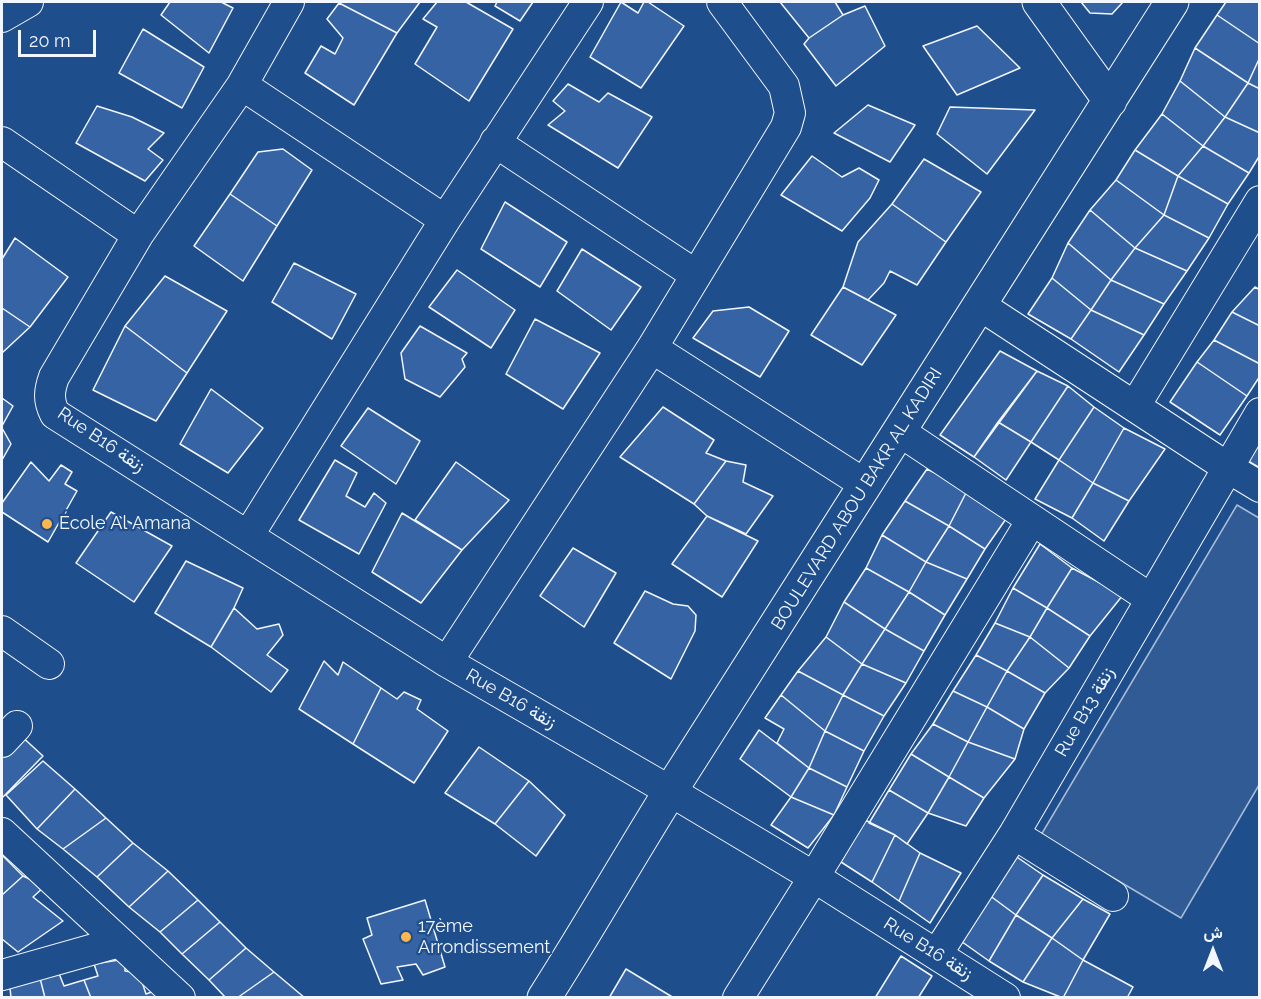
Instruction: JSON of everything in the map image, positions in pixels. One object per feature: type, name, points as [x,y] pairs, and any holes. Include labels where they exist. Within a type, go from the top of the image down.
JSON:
[{"type":"main road","points":[[1039,2],[1110,101]]},
{"type":"main road","name":"BOULEVARD ABOU BAKR AL KADIRI","points":[[544,998],[670,791],[866,485],[898,431],[981,306],[1172,2]]},
{"type":"street","points":[[2,142],[138,235],[242,85],[289,2]]},
{"type":"street","points":[[248,536],[445,220],[588,2]]},
{"type":"street","points":[[447,662],[652,348],[786,127],[790,113],[784,86],[722,2]]},
{"type":"street","points":[[242,85],[445,220]]},
{"type":"street","points":[[495,142],[696,275]]},
{"type":"street","points":[[1136,406],[1260,201]]},
{"type":"street","name":"Rue B16 زنقة","points":[[138,235],[54,377],[50,389],[50,404],[55,414],[447,662],[814,877],[1005,998]]},
{"type":"street","points":[[981,306],[1260,487]]},
{"type":"street","points":[[652,348],[866,485]]},
{"type":"street","name":"Rue B13 زنقة","points":[[938,954],[1014,834],[1260,413]]},
{"type":"street","points":[[898,431],[1151,599]]},
{"type":"street","points":[[738,998],[1032,520]]},
{"type":"street","points":[[2,631],[49,664]]},
{"type":"street","points":[[2,833],[180,998]]},
{"type":"street","points":[[1014,834],[1113,896]]},
{"type":"street","points":[[2,975],[119,942]]},
{"type":"shaded area","points":[[1237,505],[1259,518],[1259,785],[1181,918],[1041,835]]},
{"type":"building","points":[[170,2],[221,2],[233,8],[209,53],[161,15]]},
{"type":"building","points":[[340,2],[420,2],[397,33]]},
{"type":"building","points":[[437,2],[466,2],[513,29],[469,101],[415,64],[437,27],[423,19]]},
{"type":"building","points":[[497,2],[533,2],[520,21],[495,6]]},
{"type":"building","points":[[621,2],[638,13],[644,2],[648,2],[684,26],[641,88],[590,57]]},
{"type":"building","points":[[780,2],[835,2],[843,15],[809,38]]},
{"type":"building","points":[[1081,2],[1123,2],[1112,14],[1090,13]]},
{"type":"building","points":[[1226,2],[1260,2],[1260,44],[1217,15]]},
{"type":"building","points":[[339,3],[397,33],[354,105],[305,73],[321,46],[335,54],[343,38],[327,19]]},
{"type":"building","points":[[865,6],[885,46],[836,86],[804,44],[809,38],[843,15]]},
{"type":"building","points":[[1217,15],[1260,44],[1260,57],[1248,83],[1195,48]]},
{"type":"building","points":[[977,26],[1020,68],[957,95],[923,46]]},
{"type":"building","points":[[143,29],[204,67],[182,108],[119,73]]},
{"type":"building","points":[[1195,48],[1248,83],[1225,117],[1180,81]]},
{"type":"building","points":[[1260,57],[1260,89],[1248,83]]},
{"type":"building","points":[[1180,81],[1225,117],[1203,146],[1162,114]]},
{"type":"building","points":[[1248,83],[1260,89],[1260,133],[1225,117]]},
{"type":"building","points":[[568,84],[599,102],[608,93],[652,117],[618,168],[548,125],[565,111],[553,101]]},
{"type":"building","points":[[868,105],[915,125],[890,162],[834,133]]},
{"type":"building","points":[[97,106],[132,117],[164,133],[148,149],[163,160],[145,181],[76,143]]},
{"type":"building","points":[[950,107],[1035,110],[987,174],[937,134]]},
{"type":"building","points":[[1162,114],[1203,146],[1178,176],[1135,150]]},
{"type":"building","points":[[1225,117],[1260,133],[1260,155],[1249,173],[1203,146]]},
{"type":"building","points":[[1203,146],[1249,173],[1228,204],[1178,176]]},
{"type":"building","points":[[283,149],[312,170],[277,226],[230,194],[258,152]]},
{"type":"building","points":[[1135,150],[1178,176],[1164,215],[1116,180]]},
{"type":"building","points":[[812,156],[842,177],[859,168],[879,180],[870,198],[842,231],[781,195]]},
{"type":"building","points":[[924,159],[981,192],[946,242],[892,204]]},
{"type":"building","points":[[1178,176],[1228,204],[1209,238],[1164,215]]},
{"type":"building","points":[[1116,180],[1164,215],[1135,248],[1090,210]]},
{"type":"building","points":[[230,194],[277,226],[243,281],[194,246]]},
{"type":"building","points":[[505,202],[567,242],[540,287],[481,249]]},
{"type":"building","points":[[892,204],[946,242],[917,285],[890,271],[884,283],[868,300],[843,287],[858,242]]},
{"type":"building","points":[[1090,210],[1135,248],[1111,280],[1068,243]]},
{"type":"building","points":[[1164,215],[1209,238],[1187,271],[1135,248]]},
{"type":"building","points":[[15,238],[68,277],[30,327],[2,308],[2,259]]},
{"type":"building","points":[[1068,243],[1111,280],[1091,310],[1052,278]]},
{"type":"building","points":[[1135,248],[1187,271],[1164,304],[1111,280]]},
{"type":"building","points":[[582,249],[641,287],[611,330],[557,291]]},
{"type":"building","points":[[294,263],[356,294],[332,339],[272,302]]},
{"type":"building","points":[[457,270],[515,310],[491,348],[429,307]]},
{"type":"building","points":[[165,276],[227,311],[187,373],[125,326]]},
{"type":"building","points":[[1052,278],[1091,310],[1071,339],[1028,314]]},
{"type":"building","points":[[1111,280],[1164,304],[1144,335],[1091,310]]},
{"type":"building","points":[[843,287],[896,315],[862,365],[811,335]]},
{"type":"building","points":[[1255,287],[1260,290],[1260,326],[1232,312]]},
{"type":"building","points":[[749,307],[789,331],[760,377],[693,338],[713,311]]},
{"type":"building","points":[[2,308],[30,327],[2,353]]},
{"type":"building","points":[[1091,310],[1144,335],[1119,372],[1071,339]]},
{"type":"building","points":[[1232,312],[1260,326],[1260,364],[1214,340]]},
{"type":"building","points":[[535,319],[600,353],[563,409],[506,374]]},
{"type":"building","points":[[125,326],[187,373],[156,421],[93,390]]},
{"type":"building","points":[[420,326],[467,353],[462,359],[465,367],[440,397],[405,379],[401,353]]},
{"type":"building","points":[[1214,340],[1260,364],[1260,376],[1247,396],[1197,362]]},
{"type":"building","points":[[1000,351],[1037,371],[974,457],[940,435]]},
{"type":"building","points":[[1197,362],[1247,396],[1220,435],[1170,402]]},
{"type":"building","points":[[1037,371],[1068,386],[1031,442],[998,422]]},
{"type":"building","points":[[1068,386],[1094,407],[1059,460],[1031,442]]},
{"type":"building","points":[[211,389],[263,428],[228,473],[180,444]]},
{"type":"building","points":[[2,398],[13,406],[2,426]]},
{"type":"building","points":[[663,407],[714,440],[706,453],[726,461],[694,504],[620,457]]},
{"type":"building","points":[[1094,407],[1124,428],[1093,483],[1059,460]]},
{"type":"building","points":[[368,408],[420,441],[396,484],[341,446]]},
{"type":"building","points":[[998,422],[1031,442],[1006,480],[974,457]]},
{"type":"building","points":[[2,428],[11,444],[2,460]]},
{"type":"building","points":[[1124,428],[1165,449],[1129,501],[1093,483]]},
{"type":"building","points":[[1260,433],[1260,468],[1243,458]]},
{"type":"building","points":[[335,460],[357,473],[346,496],[365,507],[374,493],[386,503],[359,554],[299,520]]},
{"type":"building","points":[[1059,460],[1093,483],[1072,518],[1035,499]]},
{"type":"building","points":[[726,461],[746,465],[743,482],[773,496],[746,534],[707,516],[694,504]]},
{"type":"building","points":[[31,462],[49,481],[61,465],[72,472],[65,484],[77,491],[48,542],[2,512],[2,503]]},
{"type":"building","points":[[456,462],[509,500],[462,550],[415,520]]},
{"type":"building","points":[[927,469],[968,489],[949,526],[905,501]]},
{"type":"building","points":[[1093,483],[1129,501],[1104,541],[1072,518]]},
{"type":"building","points":[[968,489],[1008,516],[985,549],[949,526]]},
{"type":"building","points":[[905,501],[949,526],[926,562],[882,535]]},
{"type":"building","points":[[111,512],[172,546],[134,602],[76,563]]},
{"type":"building","points":[[402,513],[462,550],[421,603],[372,572]]},
{"type":"building","points":[[707,516],[758,541],[722,597],[672,564]]},
{"type":"building","points":[[949,526],[985,549],[967,579],[926,562]]},
{"type":"building","points":[[882,535],[926,562],[909,592],[866,568]]},
{"type":"building","points":[[1040,544],[1072,568],[1047,608],[1013,588]]},
{"type":"building","points":[[573,548],[616,573],[584,627],[540,596]]},
{"type":"building","points":[[186,561],[243,588],[211,647],[155,613]]},
{"type":"building","points":[[926,562],[967,579],[945,615],[909,592]]},
{"type":"building","points":[[866,568],[909,592],[885,629],[844,602]]},
{"type":"building","points":[[1072,568],[1123,595],[1090,636],[1047,608]]},
{"type":"building","points":[[1013,588],[1047,608],[1030,637],[995,623]]},
{"type":"building","points":[[645,591],[673,604],[688,606],[696,615],[695,631],[671,679],[614,643]]},
{"type":"building","points":[[909,592],[945,615],[924,651],[885,629]]},
{"type":"building","points":[[844,602],[885,629],[862,664],[826,637]]},
{"type":"building","points":[[234,608],[257,629],[279,624],[283,635],[267,655],[288,670],[271,692],[211,647]]},
{"type":"building","points":[[1047,608],[1090,636],[1069,668],[1030,637]]},
{"type":"building","points":[[995,623],[1030,637],[1007,671],[976,655]]},
{"type":"building","points":[[885,629],[924,651],[906,683],[862,664]]},
{"type":"building","points":[[826,637],[862,664],[843,695],[798,671]]},
{"type":"building","points":[[1030,637],[1069,668],[1045,693],[1007,671]]},
{"type":"building","points":[[976,655],[1007,671],[987,707],[953,691]]},
{"type":"building","points":[[324,661],[338,675],[343,662],[381,688],[353,744],[299,709]]},
{"type":"building","points":[[862,664],[906,683],[884,716],[843,695]]},
{"type":"building","points":[[798,671],[843,695],[825,731],[781,695]]},
{"type":"building","points":[[1007,671],[1045,693],[1024,729],[987,707]]},
{"type":"building","points":[[381,688],[397,699],[404,692],[421,700],[417,709],[448,731],[414,783],[353,744]]},
{"type":"building","points":[[953,691],[987,707],[968,742],[933,724]]},
{"type":"building","points":[[781,695],[825,731],[809,768],[777,743],[784,729],[765,718]]},
{"type":"building","points":[[843,695],[884,716],[864,751],[825,731]]},
{"type":"building","points":[[987,707],[1024,729],[1015,759],[968,742]]},
{"type":"building","points":[[933,724],[968,742],[949,777],[911,754]]},
{"type":"building","points":[[759,730],[809,768],[791,797],[740,759]]},
{"type":"building","points":[[825,731],[864,751],[847,787],[809,768]]},
{"type":"building","points":[[19,734],[43,756],[2,798],[2,752]]},
{"type":"building","points":[[968,742],[1015,759],[984,798],[949,777]]},
{"type":"building","points":[[479,747],[529,781],[495,824],[445,793]]},
{"type":"building","points":[[911,754],[949,777],[928,813],[889,790]]},
{"type":"building","points":[[43,761],[75,789],[37,829],[6,795]]},
{"type":"building","points":[[809,768],[847,787],[834,815],[791,797]]},
{"type":"building","points":[[949,777],[984,798],[966,826],[928,813]]},
{"type":"building","points":[[529,781],[565,815],[536,856],[495,824]]},
{"type":"building","points":[[75,789],[106,818],[63,849],[37,829]]},
{"type":"building","points":[[889,790],[928,813],[907,844],[895,835],[869,823]]},
{"type":"building","points":[[791,797],[834,815],[808,848],[771,825]]},
{"type":"building","points":[[106,818],[133,843],[97,877],[63,849]]},
{"type":"building","points":[[865,820],[895,835],[872,882],[841,862]]},
{"type":"building","points":[[895,835],[920,853],[899,901],[872,882]]},
{"type":"building","points":[[133,843],[168,871],[129,907],[97,877]]},
{"type":"building","points":[[920,853],[961,873],[930,923],[899,901]]},
{"type":"building","points":[[1011,853],[1043,875],[1016,915],[985,892]]},
{"type":"building","points":[[2,855],[23,876],[2,895]]},
{"type":"building","points":[[168,871],[198,900],[160,932],[129,907]]},
{"type":"building","points":[[1043,875],[1083,899],[1052,938],[1016,915]]},
{"type":"building","points":[[23,876],[45,886],[33,897],[63,921],[18,952],[2,939],[2,895]]},
{"type":"building","points":[[985,892],[1016,915],[989,961],[958,939]]},
{"type":"building","points":[[1083,899],[1110,914],[1083,960],[1052,938]]},
{"type":"building","points":[[198,900],[220,922],[182,954],[160,932]]},
{"type":"building","name":"17ème Arrondissement","points":[[425,900],[445,967],[423,975],[416,964],[397,967],[403,980],[381,984],[363,939],[372,935],[367,918]]},
{"type":"building","points":[[1016,915],[1052,938],[1023,982],[989,961]]},
{"type":"building","points":[[220,922],[246,948],[209,980],[182,954]]},
{"type":"building","points":[[1052,938],[1083,960],[1063,998],[1023,982]]},
{"type":"building","points":[[246,948],[274,972],[237,998],[226,998],[209,980]]},
{"type":"building","points":[[901,956],[932,976],[918,998],[875,998]]},
{"type":"building","points":[[125,959],[125,971],[139,973],[146,994],[160,989],[164,998],[91,998],[84,980],[98,976],[94,964]]},
{"type":"building","points":[[1083,960],[1133,987],[1127,998],[1063,998]]},
{"type":"building","points":[[626,969],[674,998],[609,998]]},
{"type":"building","points":[[58,971],[64,986],[84,980],[91,998],[45,998],[40,978]]},
{"type":"building","points":[[274,972],[305,998],[237,998]]},
{"type":"building","points":[[40,978],[45,998],[11,998],[10,988]]},
{"type":"place","name":"École Al Amana","points":[[47,524]]},
{"type":"place","name":"17ème Arrondissement","points":[[406,937]]}]
